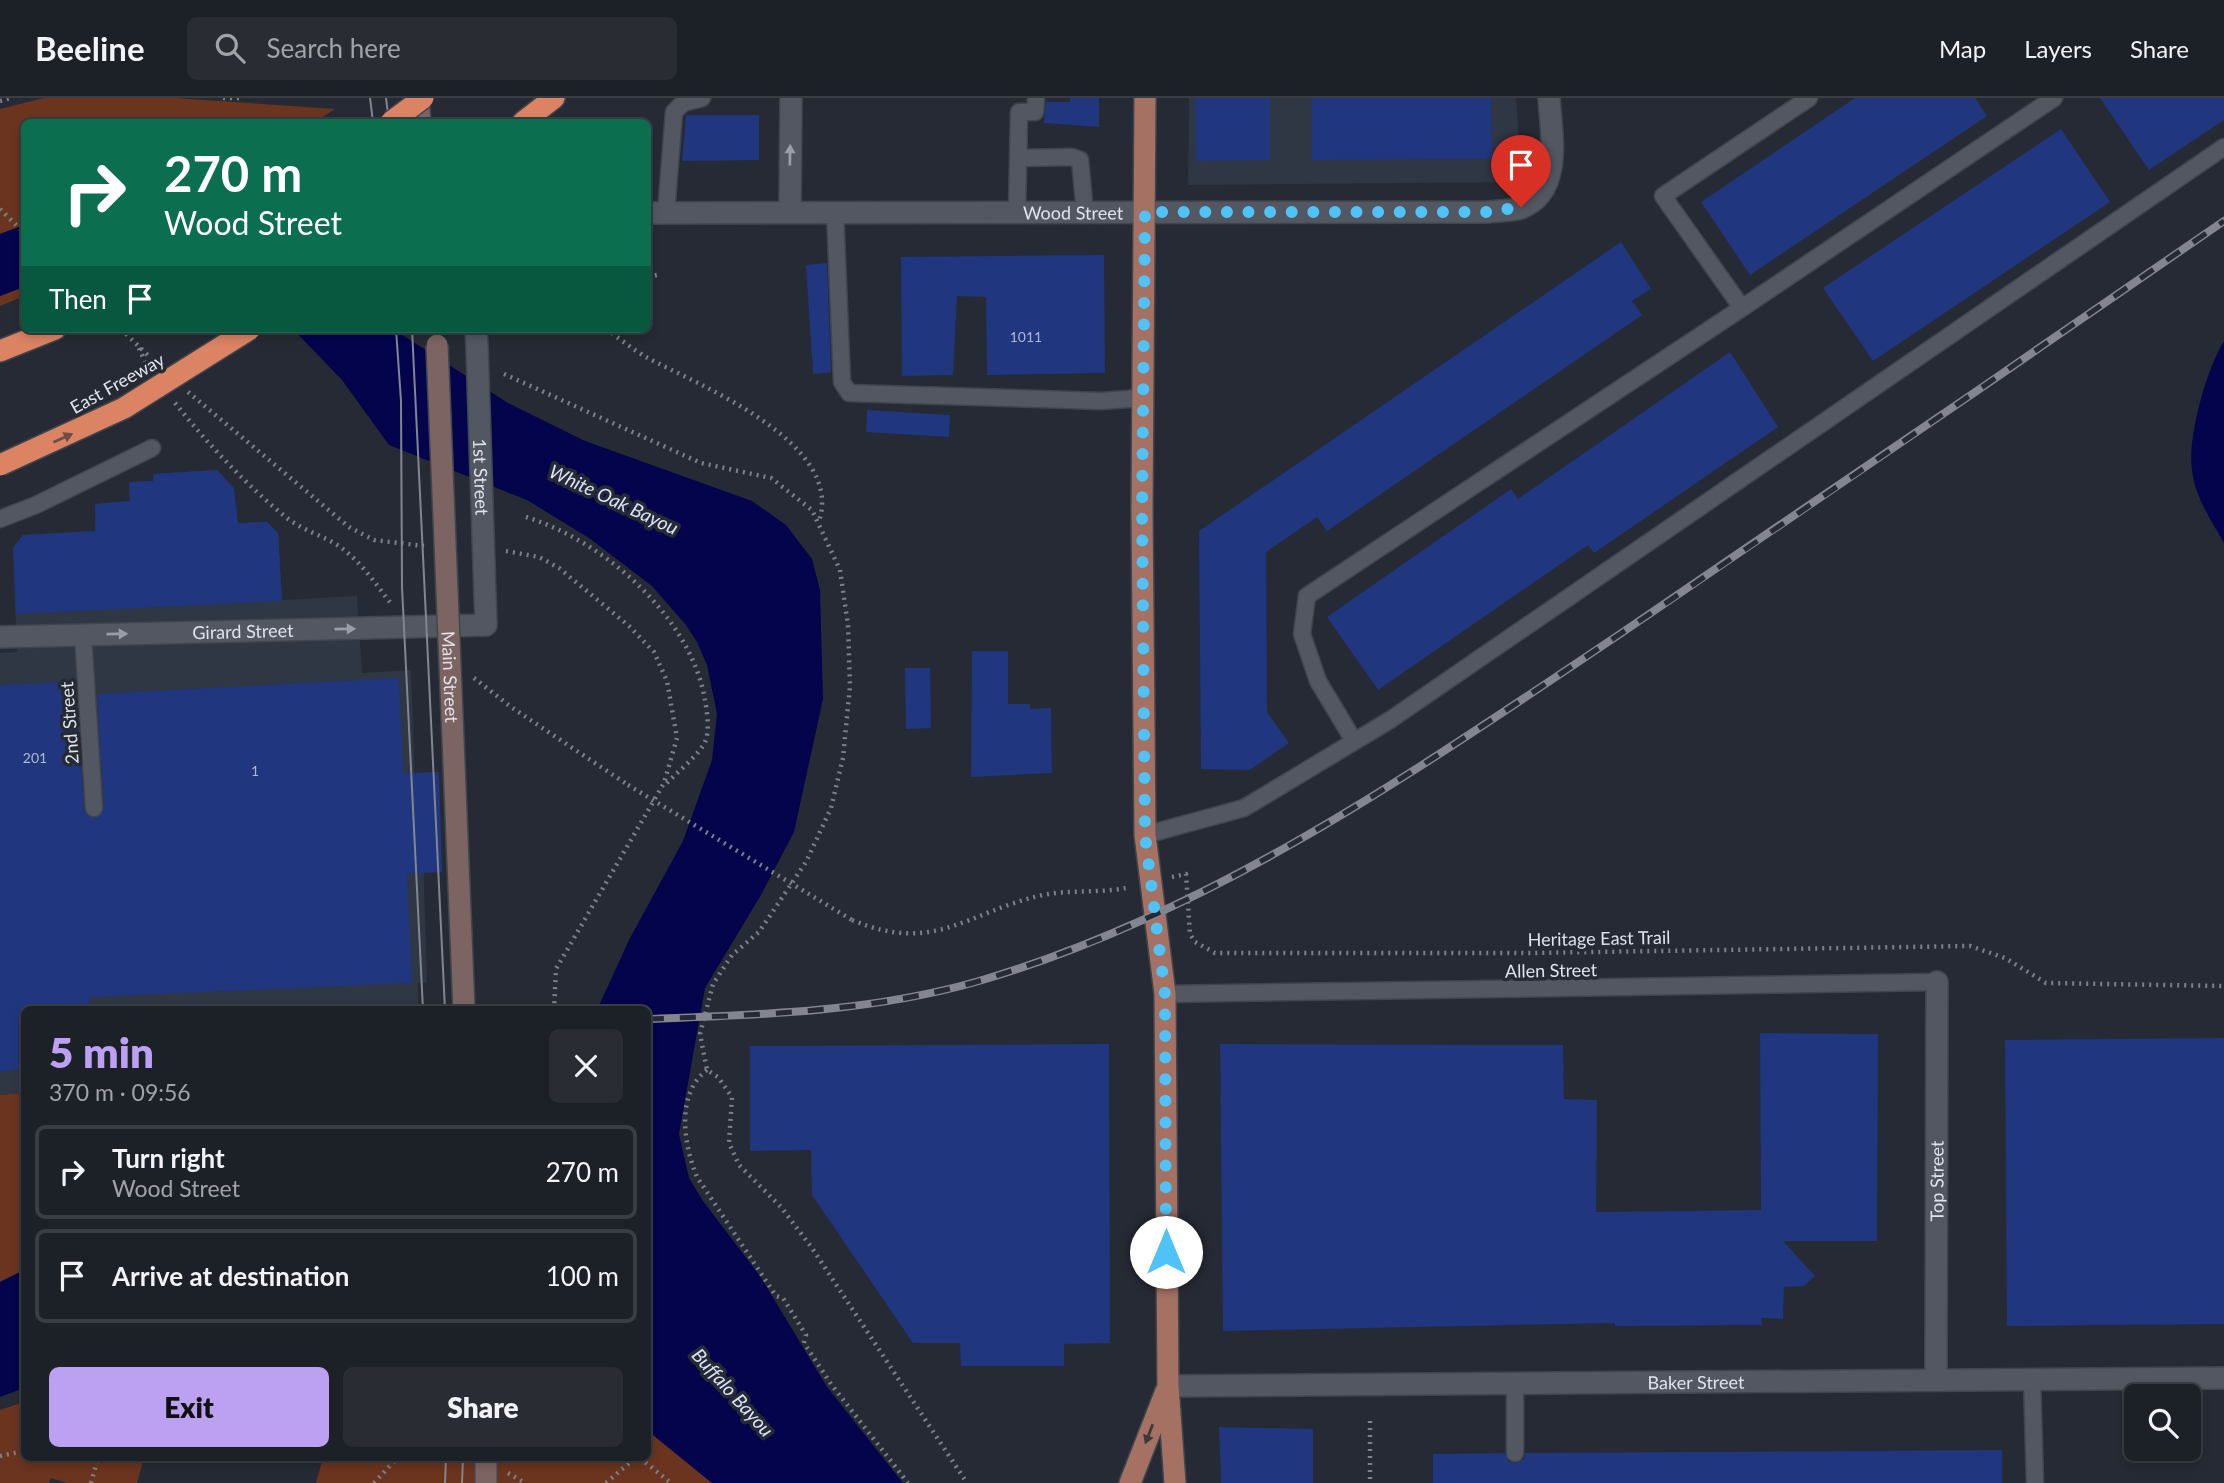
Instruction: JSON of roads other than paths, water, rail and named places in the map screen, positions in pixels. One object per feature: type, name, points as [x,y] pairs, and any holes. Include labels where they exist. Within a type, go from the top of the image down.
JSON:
[{"type":"highway","points":[[395,119],[420,98]]},
{"type":"highway","points":[[527,119],[554,98]]},
{"type":"highway","points":[[0,351],[45,333]]},
{"type":"highway","name":"East Freeway","points":[[0,465],[124,408],[244,333]]},
{"type":"main road","points":[[420,98],[420,119]]},
{"type":"main road","points":[[1145,98],[1142,398],[1145,835],[1165,994],[1168,1386],[1174,1483]]},
{"type":"main road","name":"Main Street","points":[[436,337],[464,1006]]},
{"type":"main road","points":[[1130,1483],[1168,1386]]},
{"type":"main road","points":[[486,1461],[486,1483]]},
{"type":"street","points":[[790,211],[791,98]]},
{"type":"street","name":"Wood Street","points":[[657,213],[1488,212],[1521,207],[1538,195],[1551,176],[1549,98]]},
{"type":"street","name":"1st Street","points":[[476,338],[486,625]]},
{"type":"street","name":"Girard Street","points":[[0,637],[486,625]]},
{"type":"street","name":"Top Street","points":[[1936,1379],[1937,982]]},
{"type":"street","name":"Baker Street","points":[[1168,1386],[2224,1378]]},
{"type":"lane","points":[[657,213],[674,112],[683,103],[702,98]]},
{"type":"lane","points":[[1017,213],[1019,112],[1035,112],[1036,98]]},
{"type":"lane","points":[[1742,308],[1663,196],[1809,98]]},
{"type":"lane","points":[[1354,741],[1318,681],[1302,634],[1307,596],[2054,98]]},
{"type":"lane","points":[[1145,835],[1244,808],[1354,741],[2224,147]]},
{"type":"lane","points":[[1018,158],[1072,157],[1080,160],[1084,213]]},
{"type":"lane","points":[[835,211],[842,382],[849,393],[1101,401],[1142,398]]},
{"type":"lane","points":[[0,519],[36,505],[152,448]]},
{"type":"lane","name":"2nd Street","points":[[83,635],[94,808]]},
{"type":"lane","name":"Allen Street","points":[[1165,994],[1937,982]]},
{"type":"lane","points":[[2032,1379],[2035,1483]]},
{"type":"lane","points":[[1515,1383],[1515,1453]]},
{"type":"water","points":[[21,226],[21,288],[0,296],[0,234]]},
{"type":"water","points":[[297,333],[399,333],[508,403],[585,441],[752,501],[786,525],[812,559],[820,590],[823,699],[794,832],[761,895],[705,988],[679,1134],[689,1178],[703,1201],[760,1276],[827,1387],[903,1483],[712,1483],[651,1433],[651,1006],[599,1006],[629,940],[683,841],[712,760],[717,714],[707,665],[686,625],[652,586],[589,538],[527,500],[389,445],[342,380]]},
{"type":"water","points":[[2224,341],[2224,543],[2196,490],[2191,456],[2200,403],[2211,368]]},
{"type":"water","points":[[21,1272],[21,1389],[0,1397],[0,1282]]},
{"type":"tram line","points":[[370,98],[373,119]]},
{"type":"tram line","points":[[386,98],[389,119]]},
{"type":"tram line","points":[[396,333],[401,401],[402,587],[423,1006]]},
{"type":"tram line","points":[[412,333],[445,1006]]},
{"type":"tram line","points":[[445,1483],[446,1461]]},
{"type":"tram line","points":[[462,1483],[463,1461]]},
{"type":"railway","points":[[651,1019],[815,1010],[856,1006],[939,991],[979,981],[1066,952],[1150,917],[1232,876],[1391,785],[1468,735],[1771,532],[2224,221]]},
{"type":"water label","name":"White Oak Bayou","points":[[614,499]]},
{"type":"water label","name":"Buffalo Bayou","points":[[733,1392]]}]
